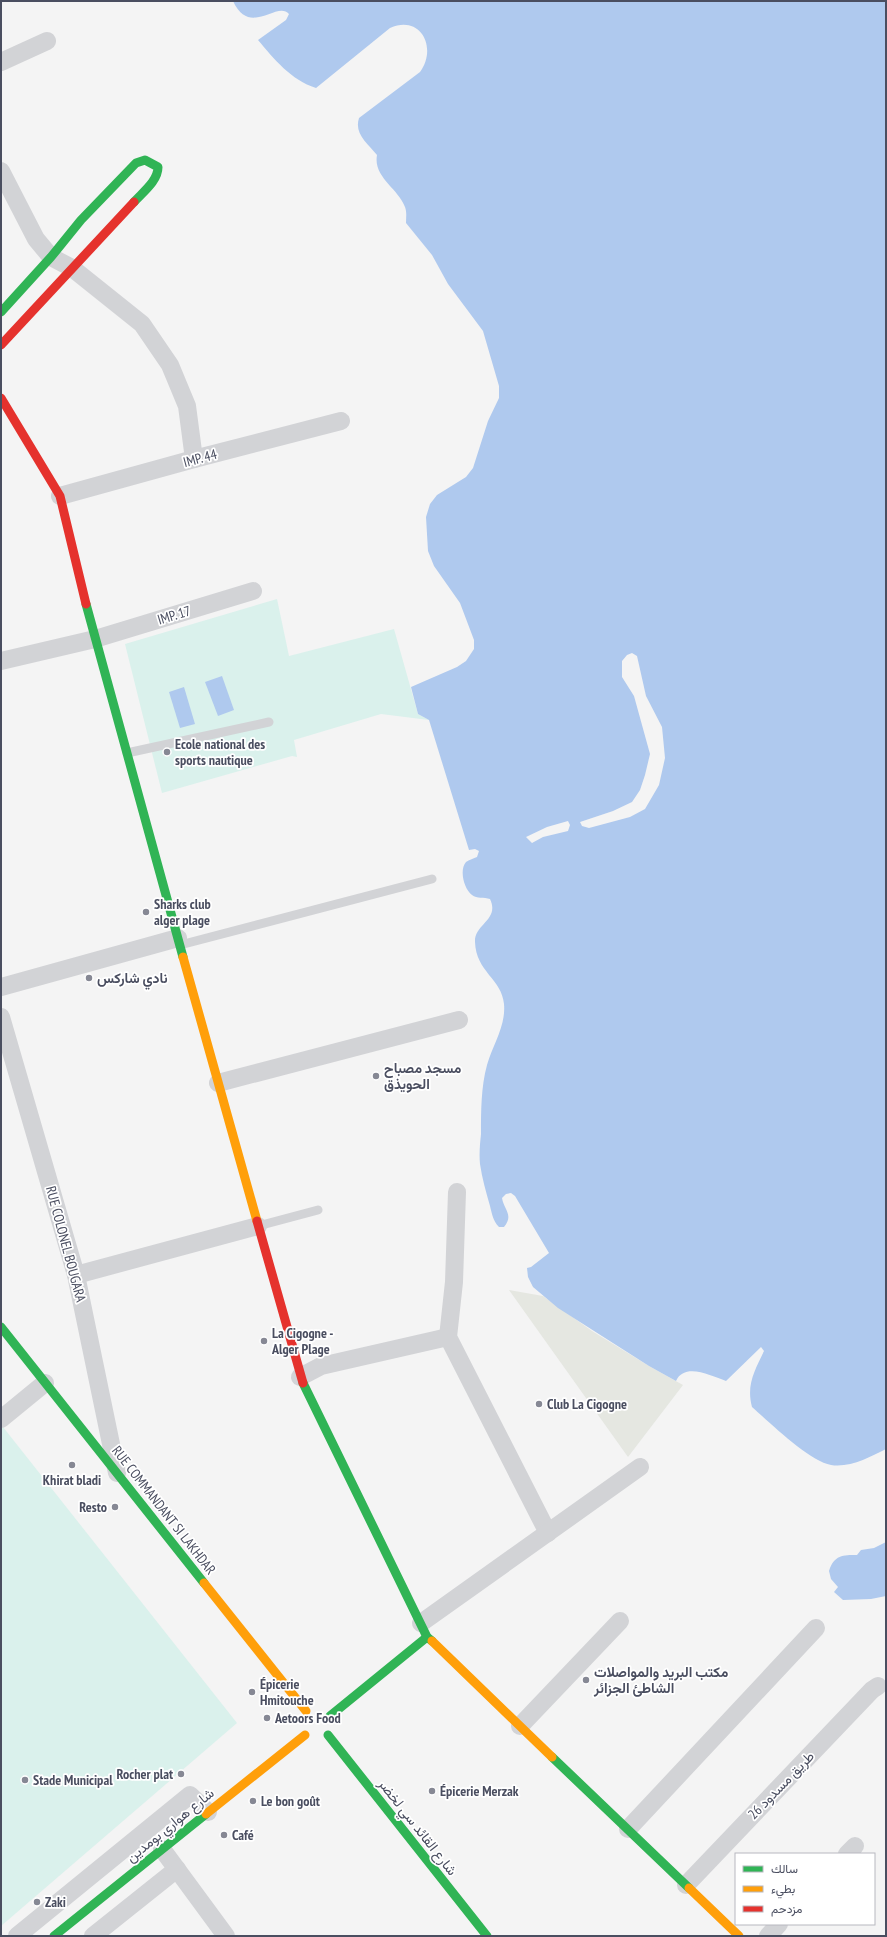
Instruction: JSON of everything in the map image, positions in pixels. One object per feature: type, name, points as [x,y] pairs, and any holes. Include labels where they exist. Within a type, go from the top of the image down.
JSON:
[{"type":"street","points":[[1,62],[47,41]]},
{"type":"street","points":[[1,312],[51,257],[81,220],[136,163],[145,160],[155,164],[158,170],[156,178],[1,345]]},
{"type":"street","points":[[1,171],[36,238],[51,257],[72,268],[142,324],[170,365],[187,406],[194,459]]},
{"type":"street","points":[[1,398],[60,496],[95,639],[300,1377],[424,1630],[520,1726],[739,1936]]},
{"type":"street","name":"IMP. 44","points":[[60,496],[341,421]]},
{"type":"street","name":"IMP. 17","points":[[1,661],[95,639],[253,591]]},
{"type":"street","points":[[1,987],[179,941]]},
{"type":"street","name":"RUE COLONEL BOUGARA","points":[[1,1017],[76,1275],[118,1474]]},
{"type":"street","points":[[218,1083],[459,1020]]},
{"type":"street","points":[[457,1192],[454,1282],[448,1337],[548,1533]]},
{"type":"street","points":[[76,1275],[258,1226]]},
{"type":"street","name":"RUE COMMANDANT SI LAKHDAR","points":[[1,1327],[118,1474],[303,1723]]},
{"type":"street","points":[[300,1377],[321,1366],[448,1337]]},
{"type":"street","points":[[1,1419],[45,1383]]},
{"type":"street","points":[[330,1716],[424,1630],[548,1533],[640,1467]]},
{"type":"street","points":[[520,1726],[620,1622]]},
{"type":"street","points":[[628,1829],[816,1628]]},
{"type":"street","name":"طريق مسدود 26","points":[[686,1885],[872,1690],[878,1686]]},
{"type":"street","points":[[319,1708],[330,1716],[332,1726],[322,1738],[303,1723],[319,1708]]},
{"type":"street","name":"شارع هواري بومدين","points":[[54,1936],[208,1812],[303,1723]]},
{"type":"street","name":"شارع القائد سي لخضر","points":[[322,1738],[487,1936]]},
{"type":"street","points":[[17,1936],[190,1795],[208,1812]]},
{"type":"street","points":[[162,1849],[226,1936]]},
{"type":"street","points":[[92,1936],[177,1869]]},
{"type":"street","points":[[768,1936],[778,1925]]},
{"type":"lane","points":[[127,753],[269,722]]},
{"type":"lane","points":[[179,941],[432,878]]},
{"type":"lane","points":[[258,1226],[318,1210]]},
{"type":"green space","points":[[277,599],[289,656],[394,629],[418,714],[429,720],[381,714],[294,740],[297,757],[292,756],[162,793],[125,644]]},
{"type":"green space","points":[[3,1427],[237,1723],[1,1926],[1,1428]]},
{"type":"sand","points":[[509,1290],[543,1296],[592,1331],[683,1385],[628,1457]]},
{"type":"water","points":[[233,1],[886,1],[886,1449],[867,1458],[838,1466],[822,1462],[801,1449],[752,1407],[750,1392],[752,1378],[764,1351],[761,1347],[726,1381],[692,1371],[680,1375],[676,1381],[649,1366],[558,1308],[533,1287],[528,1277],[527,1268],[531,1267],[549,1253],[515,1196],[511,1193],[506,1194],[502,1198],[508,1212],[507,1223],[504,1227],[499,1227],[494,1220],[484,1185],[480,1164],[481,1108],[485,1073],[503,1020],[504,1004],[499,988],[480,961],[476,952],[475,942],[478,931],[492,912],[492,906],[490,899],[472,895],[463,879],[464,865],[466,862],[477,857],[479,851],[475,849],[469,850],[429,720],[418,714],[411,687],[457,667],[466,661],[474,649],[474,640],[460,603],[434,566],[428,551],[426,517],[430,504],[437,495],[466,477],[473,468],[488,421],[499,398],[499,386],[483,331],[448,284],[432,255],[406,223],[405,207],[402,200],[382,176],[377,163],[377,155],[362,138],[358,129],[359,118],[420,72],[425,62],[427,53],[426,43],[423,35],[410,25],[401,25],[390,28],[316,88],[299,80],[291,74],[258,40],[286,20],[289,14],[284,11],[278,11],[255,18],[247,17],[240,12]]},
{"type":"water","points":[[222,676],[234,710],[218,716],[205,682]]},
{"type":"water","points":[[184,687],[195,724],[180,728],[169,692]]},
{"type":"water","points":[[886,1542],[886,1596],[871,1599],[843,1600],[834,1592],[838,1587],[831,1579],[829,1571],[836,1559],[847,1555],[857,1555],[861,1550],[874,1548]]},
{"type":"pier","points":[[632,653],[637,656],[646,696],[662,727],[665,758],[659,785],[645,809],[630,817],[589,828],[582,826],[580,822],[613,811],[632,802],[640,790],[645,775],[650,754],[634,696],[622,677],[622,661],[627,655]]},
{"type":"pier","points":[[568,821],[570,825],[568,831],[543,837],[532,843],[526,837],[547,827]]},
{"type":"traffic: fast","points":[[1,312],[51,257],[81,220],[136,163],[145,160],[158,167],[156,177],[134,202]]},
{"type":"traffic: fast","points":[[86,604],[183,957]]},
{"type":"traffic: fast","points":[[1,1327],[204,1583]]},
{"type":"traffic: fast","points":[[303,1383],[427,1637],[432,1641]]},
{"type":"traffic: fast","points":[[330,1716],[427,1637]]},
{"type":"traffic: fast","points":[[328,1735],[487,1936]]},
{"type":"traffic: fast","points":[[552,1757],[689,1888]]},
{"type":"traffic: fast","points":[[54,1936],[206,1814]]},
{"type":"traffic: slow","points":[[183,957],[257,1221]]},
{"type":"traffic: slow","points":[[204,1583],[306,1711]]},
{"type":"traffic: slow","points":[[432,1641],[552,1757]]},
{"type":"traffic: slow","points":[[206,1814],[305,1735]]},
{"type":"traffic: slow","points":[[689,1888],[739,1936]]},
{"type":"traffic: jam","points":[[1,345],[134,202]]},
{"type":"traffic: jam","points":[[1,398],[60,496],[86,604]]},
{"type":"traffic: jam","points":[[257,1221],[303,1383]]},
{"type":"place","name":"Ecole national des sports nautique","points":[[167,752]]},
{"type":"place","name":"Sharks club alger plage","points":[[146,912]]},
{"type":"place","name":"نادي شاركس","points":[[89,978]]},
{"type":"place","name":"مسجد مصباح الحويذق","points":[[376,1076]]},
{"type":"place","name":"La Cigogne - Alger Plage","points":[[264,1341]]},
{"type":"place","name":"Club La Cigogne","points":[[539,1404]]},
{"type":"place","name":"Khirat bladi","points":[[72,1465]]},
{"type":"place","name":"Resto","points":[[115,1507]]},
{"type":"place","name":"مكتب البريد والمواصلات الشاطئ الجزائر","points":[[586,1680]]},
{"type":"place","name":"Épicerie Hmitouche","points":[[252,1692]]},
{"type":"place","name":"Aetoors Food","points":[[267,1718]]},
{"type":"place","name":"Rocher plat","points":[[181,1774]]},
{"type":"place","name":"Stade Municipal","points":[[25,1780]]},
{"type":"place","name":"Épicerie Merzak","points":[[432,1791]]},
{"type":"place","name":"Le bon goût","points":[[253,1801]]},
{"type":"place","name":"Café","points":[[224,1835]]},
{"type":"place","name":"Zaki","points":[[37,1902]]}]
